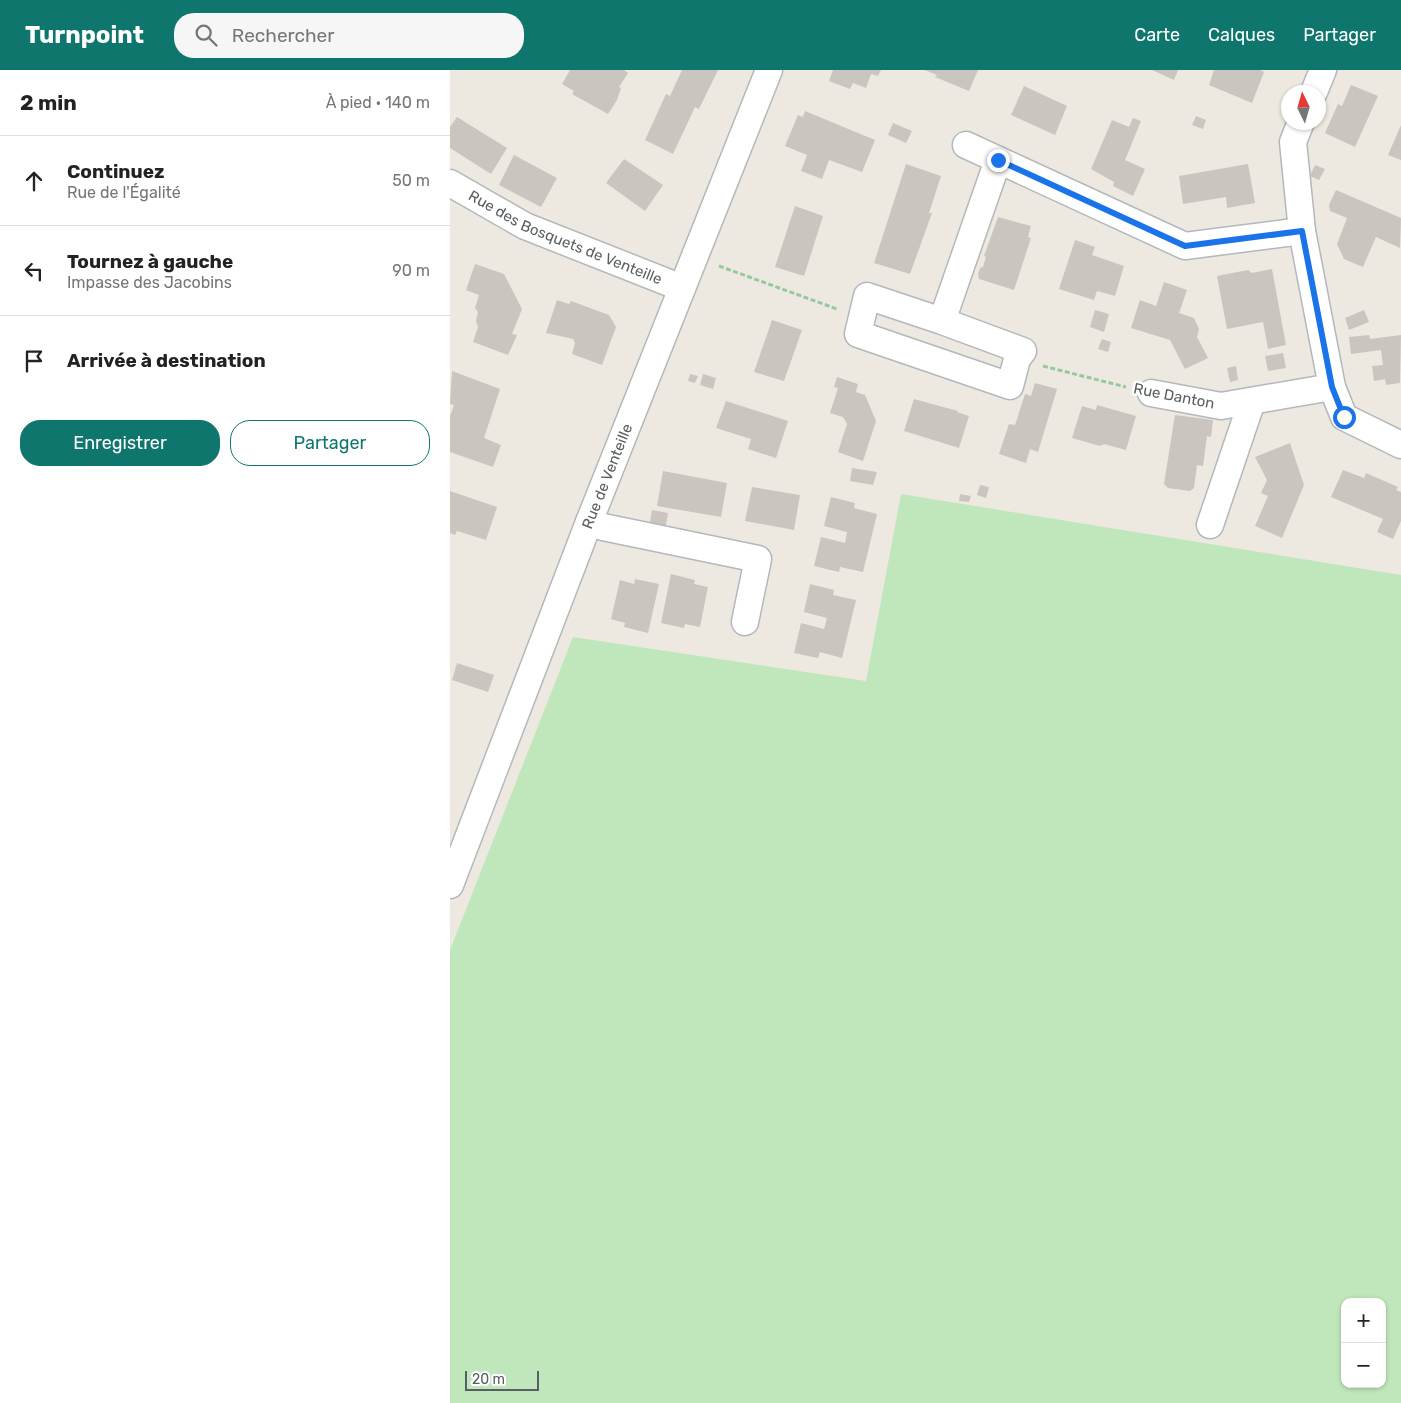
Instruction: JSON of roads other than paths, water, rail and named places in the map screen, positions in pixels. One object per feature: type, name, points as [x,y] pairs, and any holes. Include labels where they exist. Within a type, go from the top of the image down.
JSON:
[{"type":"street","name":"Rue de Venteille","points":[[450,885],[589,522],[769,70]]},
{"type":"street","points":[[1317,85],[1323,70]]},
{"type":"street","points":[[1298,130],[1293,142],[1302,231],[1332,387],[1344,417],[1401,445]]},
{"type":"street","points":[[966,145],[1185,246],[1302,231]]},
{"type":"street","points":[[942,321],[998,160]]},
{"type":"street","name":"Rue des Bosquets de Venteille","points":[[450,183],[525,226],[682,288]]},
{"type":"street","points":[[867,296],[942,321],[1023,351],[1018,359],[1010,386],[858,334],[867,296]]},
{"type":"street","name":"Rue Danton","points":[[1151,393],[1221,406],[1332,387]]},
{"type":"street","points":[[1210,525],[1252,400]]},
{"type":"street","points":[[589,522],[603,527],[758,559],[746,622]]}]
